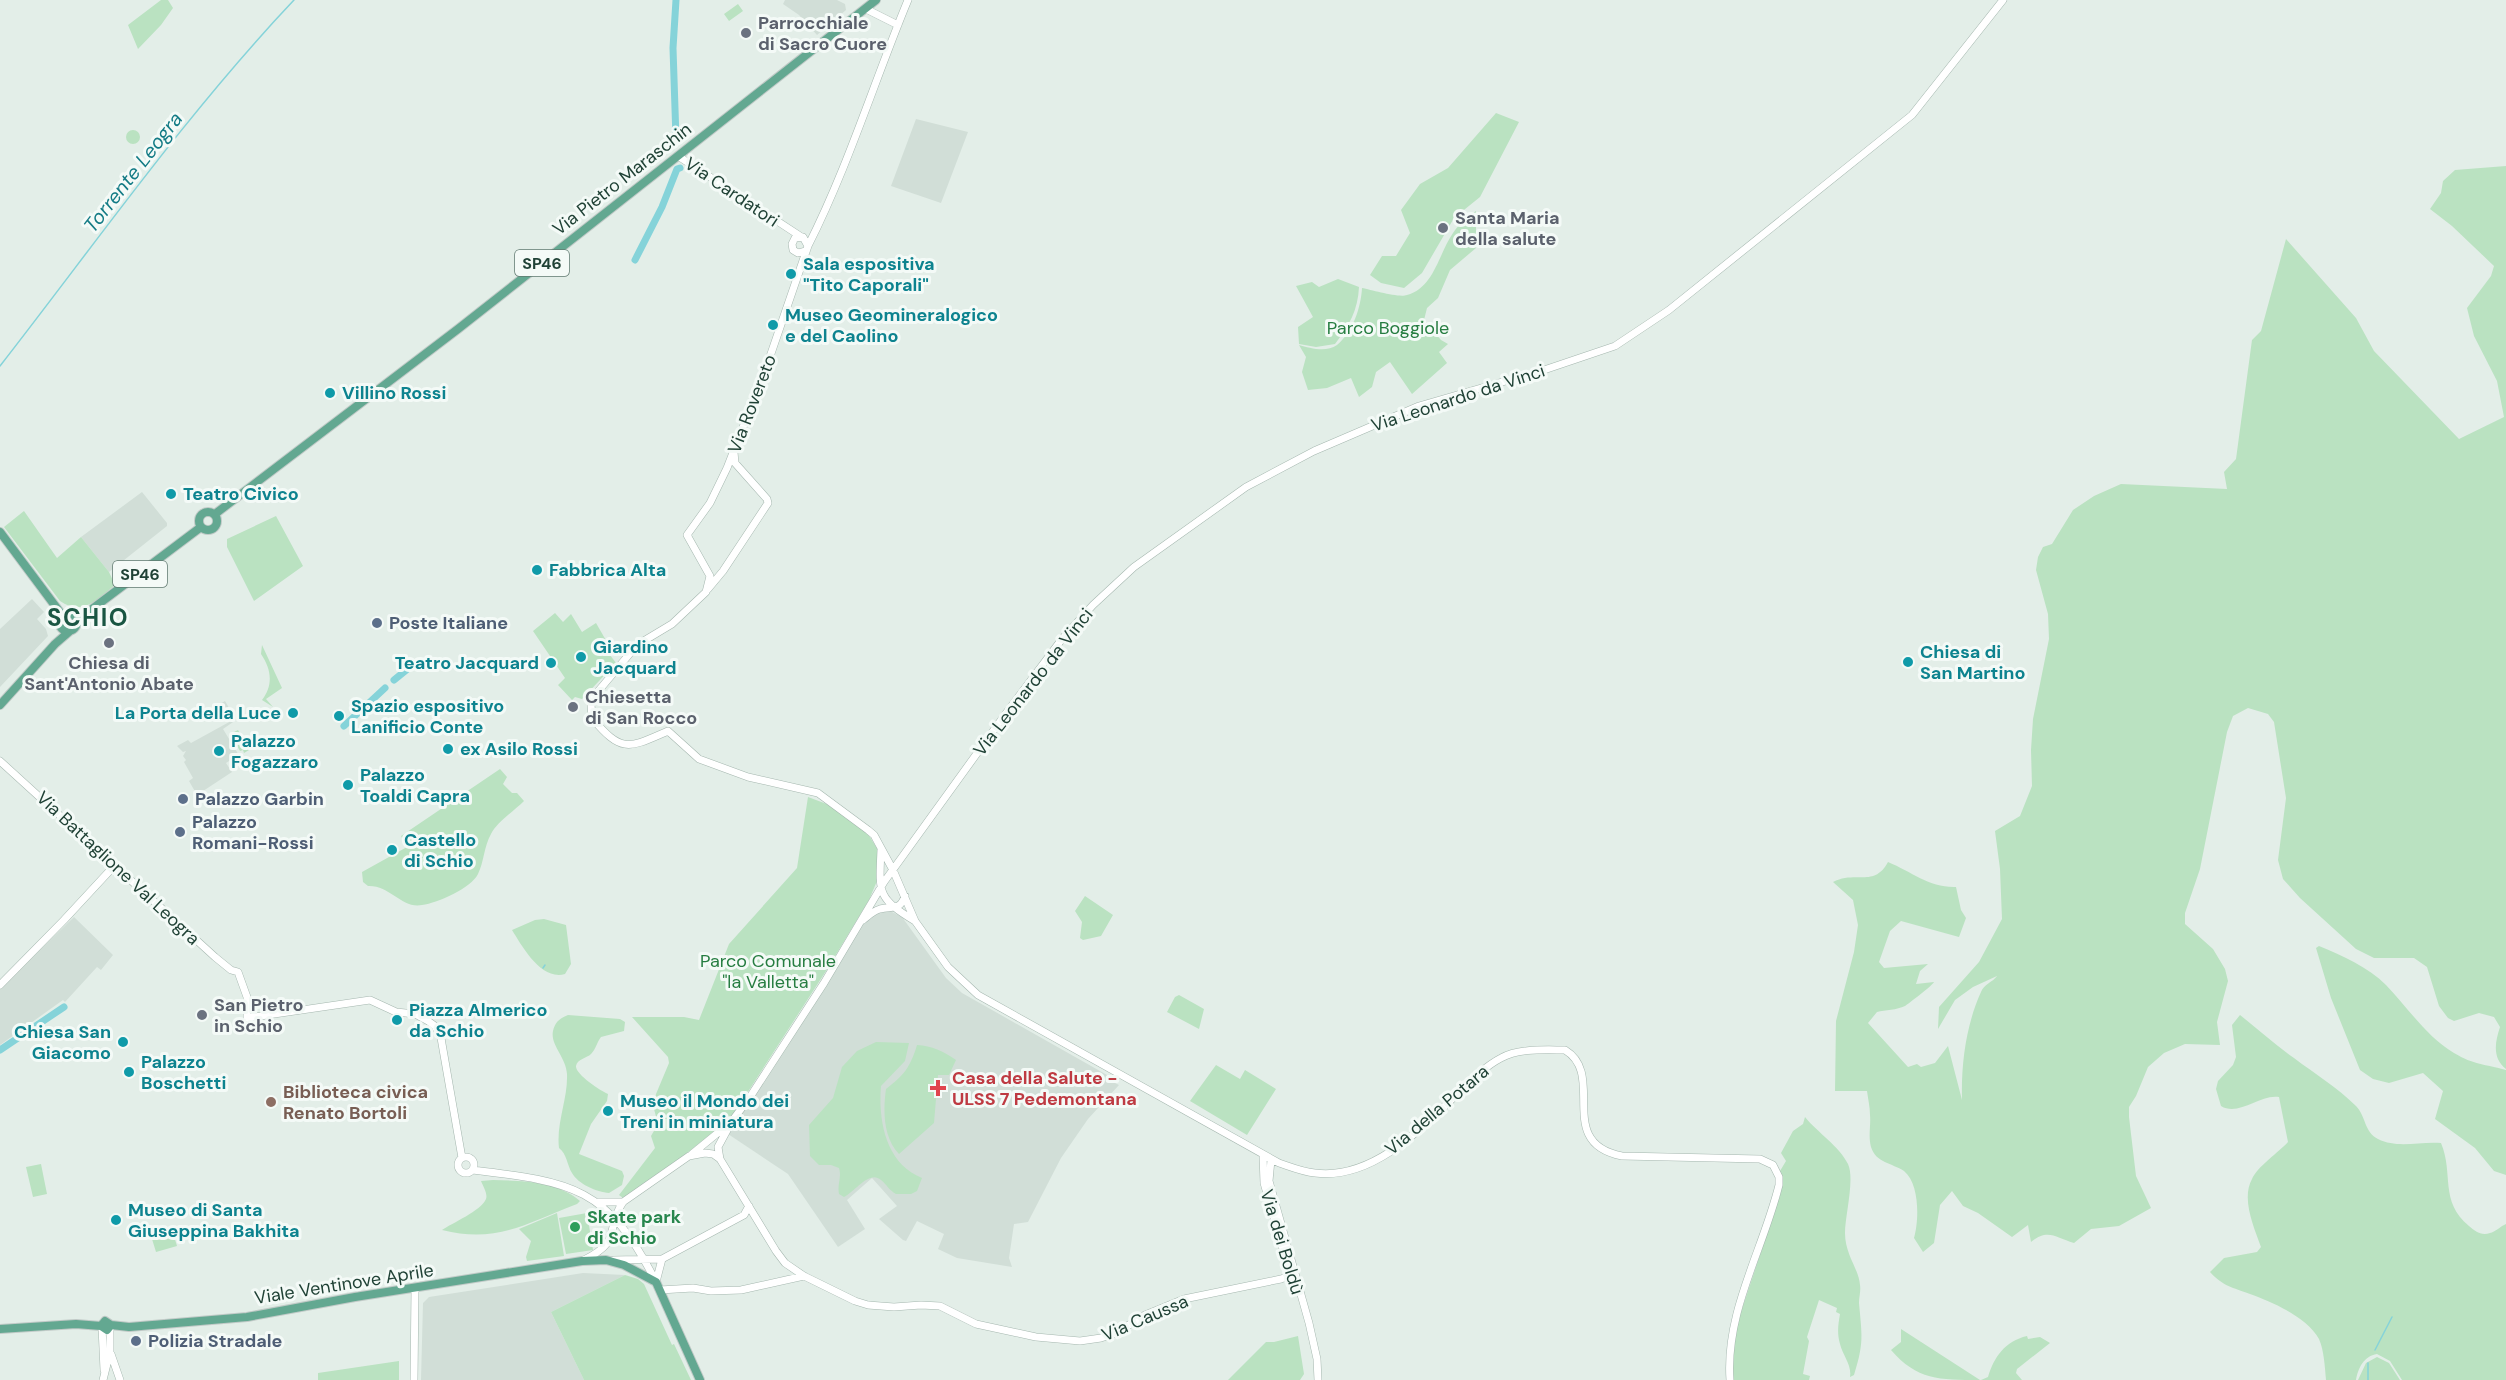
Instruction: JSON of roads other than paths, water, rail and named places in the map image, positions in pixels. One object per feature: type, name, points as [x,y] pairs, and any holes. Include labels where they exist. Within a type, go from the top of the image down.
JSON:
[{"type":"main road","name":"Via Pietro Maraschin","points":[[215,514],[458,329],[876,0]]},
{"type":"main road","name":"Via Pietro Maraschin","points":[[210,511],[215,514],[217,519],[214,527],[207,530],[201,527],[199,518],[202,513],[210,511]]},
{"type":"main road","name":"Via Pietro Maraschin","points":[[77,617],[92,609],[201,527]]},
{"type":"main road","points":[[0,532],[62,615]]},
{"type":"main road","points":[[0,705],[54,644],[77,626],[77,617],[70,613],[62,615],[59,619],[60,626],[54,644]]},
{"type":"main road","points":[[60,626],[70,632]]},
{"type":"main road","name":"Viale Ventinove Aprile","points":[[0,1329],[76,1324],[129,1327],[247,1317],[355,1297],[582,1261],[606,1260],[624,1265],[658,1286]]},
{"type":"main road","points":[[658,1286],[700,1380]]},
{"type":"street","name":"Via Rovereto","points":[[707,570],[687,535],[710,503],[734,452],[802,266],[804,250],[820,225],[860,129],[908,0]]},
{"type":"street","name":"Via Leonardo da Vinci","points":[[720,1159],[718,1146],[732,1121],[824,983],[882,885],[1062,639],[1093,605],[1134,567],[1246,487],[1365,427],[1419,406],[1563,364],[1615,346],[1635,333],[1669,310],[1912,115],[2002,0]]},
{"type":"street","points":[[866,9],[898,25]]},
{"type":"street","name":"Via Cardatori","points":[[678,156],[802,237]]},
{"type":"street","points":[[792,242],[820,225]]},
{"type":"street","name":"Via Cardatori","points":[[786,228],[792,247],[804,250]]},
{"type":"street","points":[[802,237],[804,250]]},
{"type":"street","points":[[734,452],[735,463],[767,498],[768,503],[706,592],[672,624],[637,645],[604,682],[591,704],[592,718],[618,743],[636,745],[668,731],[690,753],[720,769],[818,793],[868,830],[893,870],[915,921]]},
{"type":"street","points":[[727,468],[733,468],[745,475]]},
{"type":"street","points":[[706,592],[709,583],[707,570],[713,572],[723,570]]},
{"type":"street","name":"Via Battaglione Val Leogra","points":[[0,761],[214,957],[231,970],[238,972],[247,997],[247,1018],[370,1000],[396,1012],[415,1014],[435,1026],[441,1038],[459,1149],[465,1158]]},
{"type":"street","points":[[881,848],[882,885],[894,908],[915,921]]},
{"type":"street","points":[[0,985],[115,865]]},
{"type":"street","name":"Via Leonardo da Vinci","points":[[870,903],[880,867]]},
{"type":"street","points":[[882,885],[893,883],[900,888]]},
{"type":"street","name":"Via Leonardo da Vinci","points":[[859,924],[878,910],[900,906],[904,896]]},
{"type":"street","name":"Via dei Boldù","points":[[915,921],[948,967],[978,995],[1263,1155],[1269,1163],[1269,1181],[1292,1275],[1306,1315],[1318,1369],[1316,1380]]},
{"type":"street","name":"Via della Potara","points":[[1269,1163],[1279,1163],[1317,1174],[1352,1170],[1371,1163],[1411,1136],[1483,1070],[1503,1057],[1534,1050],[1565,1050],[1578,1061],[1582,1081],[1585,1125],[1592,1142],[1601,1149],[1622,1156],[1760,1159],[1776,1167],[1779,1177],[1778,1190],[1732,1334],[1730,1380]]},
{"type":"street","name":"Via Leonardo da Vinci","points":[[623,1202],[689,1156],[732,1121]]},
{"type":"street","points":[[689,1156],[705,1153],[720,1159]]},
{"type":"street","points":[[465,1158],[472,1160],[473,1168],[467,1173],[460,1171],[458,1163],[465,1158]]},
{"type":"street","name":"Via Caussa","points":[[720,1159],[785,1263],[804,1276],[868,1305],[940,1306],[976,1324],[1036,1338],[1080,1341],[1116,1333],[1145,1315],[1184,1299],[1292,1275]]},
{"type":"street","points":[[473,1168],[562,1184],[598,1202],[615,1219],[645,1261],[658,1286]]},
{"type":"street","points":[[598,1202],[623,1202]]},
{"type":"street","name":"Viale Ventinove Aprile","points":[[582,1261],[601,1252],[609,1243],[615,1219],[623,1202]]},
{"type":"street","points":[[645,1261],[662,1259],[744,1215],[749,1206]]},
{"type":"street","points":[[658,1286],[662,1259]]},
{"type":"street","name":"Viale Ventinove Aprile","points":[[606,1260],[645,1261]]},
{"type":"street","points":[[658,1286],[711,1291],[741,1290],[804,1276]]},
{"type":"street","points":[[414,1380],[415,1289]]},
{"type":"street","points":[[106,1326],[110,1352],[118,1377]]},
{"type":"street","points":[[106,1326],[106,1366],[118,1377]]},
{"type":"street","points":[[103,1380],[110,1352]]},
{"type":"waterway","name":"Torrente Leogra","points":[[0,366],[179,133],[254,43],[294,0]]},
{"type":"waterway","points":[[676,0],[673,48],[676,139]]},
{"type":"waterway","points":[[635,260],[662,207],[677,169],[680,168]]},
{"type":"waterway","points":[[394,680],[410,667]]},
{"type":"waterway","points":[[344,726],[385,688]]},
{"type":"waterway","points":[[0,1050],[64,1007]]},
{"type":"waterway","points":[[2375,1350],[2392,1317]]},
{"type":"waterway","points":[[2368,1363],[2368,1380]]},
{"type":"place","name":"Parrocchiale di Sacro Cuore","points":[[746,33]]},
{"type":"place","name":"Santa Maria della salute","points":[[1443,228]]},
{"type":"place","name":"Sala espositiva \"Tito Caporali\"","points":[[791,274]]},
{"type":"place","name":"Museo Geomineralogico e del Caolino","points":[[773,325]]},
{"type":"place","name":"Villino Rossi","points":[[330,393]]},
{"type":"place","name":"Teatro Civico","points":[[171,494]]},
{"type":"place","name":"Fabbrica Alta","points":[[537,570]]},
{"type":"place","name":"Poste Italiane","points":[[377,623]]},
{"type":"place","name":"Chiesa di Sant'Antonio Abate","points":[[109,643]]},
{"type":"place","name":"Giardino Jacquard","points":[[581,657]]},
{"type":"place","name":"Chiesa di San Martino","points":[[1908,662]]},
{"type":"place","name":"Teatro Jacquard","points":[[551,663]]},
{"type":"place","name":"Chiesetta di San Rocco","points":[[573,707]]},
{"type":"place","name":"La Porta della Luce","points":[[293,713]]},
{"type":"place","name":"Spazio espositivo Lanificio Conte","points":[[339,716]]},
{"type":"place","name":"ex Asilo Rossi","points":[[448,749]]},
{"type":"place","name":"Palazzo Fogazzaro","points":[[219,751]]},
{"type":"place","name":"Palazzo Toaldi Capra","points":[[348,785]]},
{"type":"place","name":"Palazzo Garbin","points":[[183,799]]},
{"type":"place","name":"Palazzo Romani-Rossi","points":[[180,832]]},
{"type":"place","name":"Castello di Schio","points":[[392,850]]},
{"type":"place","name":"San Pietro in Schio","points":[[202,1015]]},
{"type":"place","name":"Piazza Almerico da Schio","points":[[397,1020]]},
{"type":"place","name":"Chiesa San Giacomo","points":[[123,1042]]},
{"type":"place","name":"Palazzo Boschetti","points":[[129,1072]]},
{"type":"place","name":"Casa della Salute - ULSS 7 Pedemontana","points":[[938,1088]]},
{"type":"place","name":"Biblioteca civica Renato Bortoli","points":[[271,1102]]},
{"type":"place","name":"Museo il Mondo dei Treni in miniatura","points":[[608,1111]]},
{"type":"place","name":"Museo di Santa Giuseppina Bakhita","points":[[116,1220]]},
{"type":"place","name":"Skate park di Schio","points":[[575,1227]]},
{"type":"place","name":"Polizia Stradale","points":[[136,1341]]},
{"type":"district","name":"SCHIO","points":[[88,617]]},
{"type":"park label","name":"Parco Boggiole","points":[[1388,328]]},
{"type":"park label","name":"Parco Comunale \"la Valletta\"","points":[[768,971]]}]
